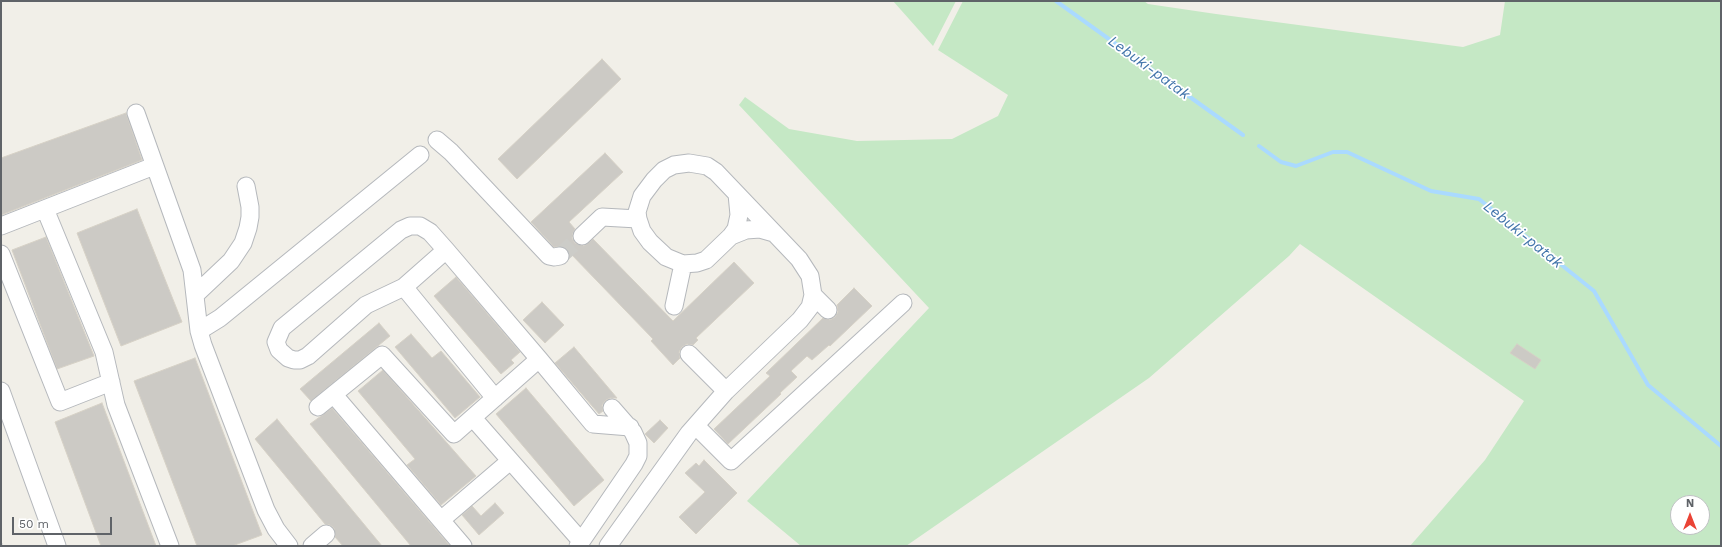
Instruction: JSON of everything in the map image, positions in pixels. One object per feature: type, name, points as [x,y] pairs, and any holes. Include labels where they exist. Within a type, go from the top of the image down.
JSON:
[{"type":"lane","points":[[136,113],[192,270],[199,331],[266,510],[276,529],[289,546]]},
{"type":"lane","points":[[437,140],[451,152],[549,256],[560,256]]},
{"type":"lane","points":[[199,331],[220,318],[420,155]]},
{"type":"lane","points":[[608,546],[696,426],[726,391],[800,320],[810,307],[813,295],[812,282],[799,259],[774,233],[737,194],[716,172],[707,166],[689,163],[674,165],[664,170],[646,188],[639,204],[638,220],[642,231],[650,242],[666,257],[683,264],[697,263],[706,260],[731,236],[736,229],[739,216],[737,194]]},
{"type":"lane","points":[[1,226],[154,166]]},
{"type":"lane","points":[[195,295],[231,261],[243,243],[250,218],[250,207],[246,186]]},
{"type":"lane","points":[[46,209],[104,352],[116,405],[170,546]]},
{"type":"lane","points":[[582,236],[602,217],[638,220]]},
{"type":"lane","points":[[446,250],[404,286],[366,305],[304,359],[300,360],[288,358],[278,350],[276,342],[282,328],[401,230],[405,227],[415,226],[424,228],[430,232],[446,250],[539,359],[592,424],[630,427]]},
{"type":"lane","points":[[731,236],[753,228],[774,233]]},
{"type":"lane","points":[[1,254],[60,402],[111,382]]},
{"type":"lane","points":[[674,306],[683,264]]},
{"type":"lane","points":[[404,286],[495,398]]},
{"type":"lane","points":[[813,295],[828,310]]},
{"type":"lane","points":[[696,426],[731,461],[903,303]]},
{"type":"lane","points":[[689,354],[726,391]]},
{"type":"lane","points":[[318,408],[382,355],[454,434],[539,359]]},
{"type":"lane","points":[[1,391],[57,546]]},
{"type":"lane","points":[[334,395],[463,546]]},
{"type":"lane","points":[[473,418],[510,460],[579,544],[636,460],[639,452],[638,443],[630,427],[612,408]]},
{"type":"lane","points":[[441,520],[510,460]]},
{"type":"lane","points":[[312,546],[326,534]]},
{"type":"green space","points":[[893,1],[956,1],[933,46]]},
{"type":"green space","points":[[963,1],[1144,1],[1148,4],[1216,14],[1463,47],[1500,35],[1505,1],[1721,1],[1721,546],[1410,546],[1485,460],[1524,401],[1300,244],[1289,256],[1149,378],[906,546],[801,546],[747,501],[929,308],[739,105],[745,97],[789,129],[857,141],[952,139],[998,116],[1008,95],[938,50]]},
{"type":"building","points":[[602,59],[621,79],[517,179],[498,159]]},
{"type":"building","points":[[126,113],[142,160],[1,215],[1,158]]},
{"type":"building","points":[[605,153],[623,172],[569,222],[575,229],[572,238],[575,243],[584,246],[593,239],[673,321],[734,262],[754,283],[696,338],[698,340],[693,345],[687,344],[682,347],[679,352],[680,358],[673,365],[651,341],[653,339],[571,254],[570,255],[567,249],[563,247],[554,247],[531,222]]},
{"type":"building","points":[[137,209],[182,322],[121,346],[77,233]]},
{"type":"building","points":[[46,237],[94,356],[57,369],[12,250]]},
{"type":"building","points":[[456,277],[520,352],[511,360],[514,363],[501,374],[434,296]]},
{"type":"building","points":[[854,288],[872,306],[830,346],[829,345],[812,360],[807,356],[791,371],[797,377],[728,444],[714,429],[770,376],[766,373],[823,318],[830,320],[835,317],[838,312],[837,305]]},
{"type":"building","points":[[542,302],[564,325],[545,343],[523,320]]},
{"type":"building","points":[[379,323],[390,336],[311,401],[300,389]]},
{"type":"building","points":[[411,334],[432,358],[441,351],[480,397],[455,418],[395,347]]},
{"type":"building","points":[[1517,344],[1541,360],[1535,369],[1510,353]]},
{"type":"building","points":[[574,347],[617,398],[610,398],[606,400],[602,405],[603,411],[599,414],[555,363]]},
{"type":"building","points":[[195,358],[262,535],[232,546],[197,546],[134,381]]},
{"type":"building","points":[[383,370],[476,476],[441,505],[407,465],[415,459],[358,391]]},
{"type":"building","points":[[526,388],[604,480],[574,506],[496,414]]},
{"type":"building","points":[[102,403],[156,546],[101,546],[55,422]]},
{"type":"building","points":[[332,408],[450,546],[411,546],[310,424]]},
{"type":"building","points":[[277,419],[382,546],[343,546],[335,537],[334,528],[325,524],[255,439]]},
{"type":"building","points":[[660,420],[668,428],[654,443],[645,434]]},
{"type":"building","points":[[704,460],[737,493],[696,534],[679,517],[705,492],[685,473],[696,463],[699,466]]},
{"type":"building","points":[[495,503],[504,513],[479,535],[462,515],[472,506],[481,516]]},
{"type":"waterway","name":"Lebuki-patak","points":[[1056,1],[1243,135]]},
{"type":"waterway","name":"Lebuki-patak","points":[[1259,146],[1281,162],[1296,166],[1333,152],[1347,152],[1431,191],[1479,199],[1594,291],[1648,385],[1721,446]]},
{"type":"tunnel","points":[[560,256],[582,236]]}]
